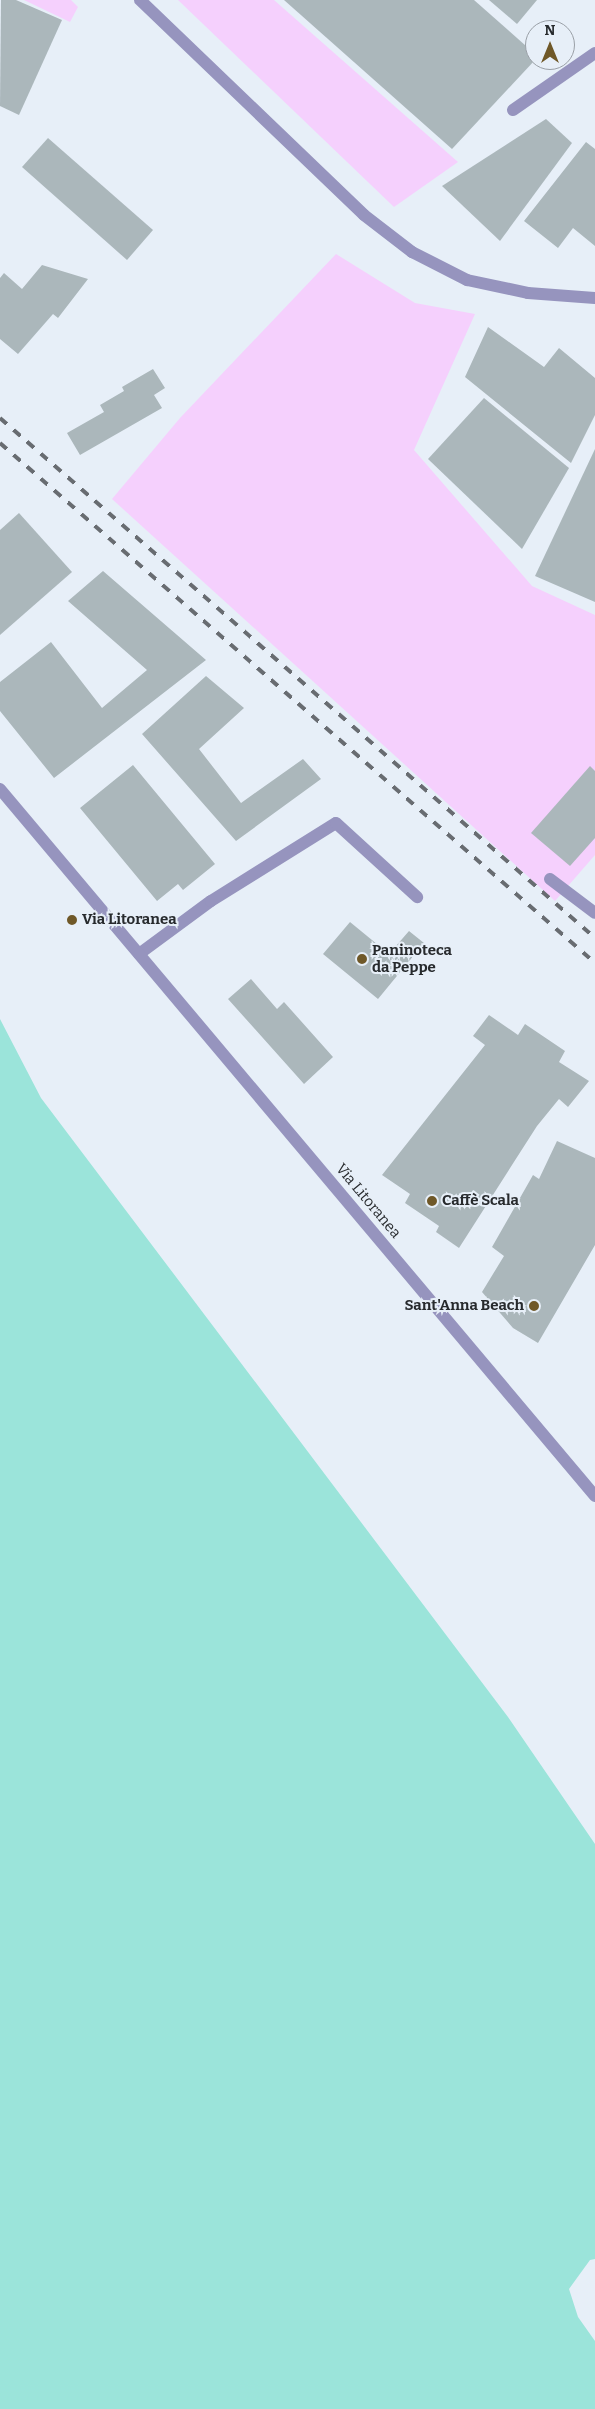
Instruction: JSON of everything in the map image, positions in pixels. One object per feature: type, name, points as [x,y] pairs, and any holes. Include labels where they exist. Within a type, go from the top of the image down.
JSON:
[{"type":"street","points":[[140,0],[364,215],[412,252],[467,280],[528,293],[595,298]]},
{"type":"street","points":[[513,110],[595,53]]},
{"type":"street","name":"Via Litoranea","points":[[0,789],[595,1496]]},
{"type":"street","points":[[139,954],[211,901],[336,823],[417,897]]},
{"type":"street","points":[[550,879],[595,913]]},
{"type":"shaded area","points":[[24,0],[71,0],[78,7],[70,22]]},
{"type":"shaded area","points":[[178,0],[274,0],[458,162],[394,207]]},
{"type":"shaded area","points":[[336,254],[415,303],[475,314],[414,450],[532,586],[595,615],[595,855],[555,901],[112,499],[180,418]]},
{"type":"shaded area","points":[[0,1019],[41,1098],[508,1717],[595,1844],[595,2259],[590,2260],[569,2289],[578,2317],[595,2341],[595,2409],[0,2409]]},
{"type":"building","points":[[1,0],[16,0],[62,20],[19,115],[0,106]]},
{"type":"building","points":[[284,0],[474,0],[525,45],[526,70],[452,149]]},
{"type":"building","points":[[489,0],[537,0],[517,24]]},
{"type":"building","points":[[546,119],[572,143],[500,241],[442,186]]},
{"type":"building","points":[[48,138],[153,230],[127,260],[22,167]]},
{"type":"building","points":[[586,142],[595,149],[595,246],[573,228],[558,248],[524,221]]},
{"type":"building","points":[[42,265],[88,279],[58,318],[53,314],[18,354],[0,339],[0,278],[4,273],[22,289]]},
{"type":"building","points":[[488,327],[544,367],[559,348],[595,378],[595,415],[571,463],[465,377]]},
{"type":"building","points":[[153,369],[165,388],[154,395],[162,408],[80,455],[67,433],[104,412],[100,405],[124,391],[122,387]]},
{"type":"building","points":[[484,398],[569,468],[522,549],[428,459]]},
{"type":"building","points":[[595,449],[595,602],[535,576]]},
{"type":"building","points":[[19,513],[72,572],[0,635],[0,530]]},
{"type":"building","points":[[103,571],[206,660],[54,778],[0,711],[0,682],[51,642],[102,708],[147,670],[68,601]]},
{"type":"building","points":[[206,676],[244,708],[199,749],[241,803],[303,759],[321,779],[236,841],[142,734]]},
{"type":"building","points":[[133,765],[215,864],[183,890],[178,884],[157,901],[80,808]]},
{"type":"building","points":[[590,766],[595,771],[595,838],[570,866],[531,833]]},
{"type":"building","points":[[350,922],[389,954],[409,931],[424,943],[378,999],[323,954]]},
{"type":"building","points":[[251,979],[277,1009],[284,1002],[333,1057],[304,1084],[228,999]]},
{"type":"building","points":[[489,1015],[518,1035],[525,1024],[565,1051],[559,1062],[589,1081],[568,1107],[559,1099],[537,1126],[459,1248],[436,1232],[439,1226],[405,1203],[410,1194],[382,1175],[485,1045],[473,1036]]},
{"type":"building","points":[[557,1141],[595,1158],[595,1245],[538,1343],[513,1328],[482,1292],[504,1256],[492,1247],[533,1175],[539,1179]]},
{"type":"railway","points":[[0,418],[595,938]]},
{"type":"railway","points":[[0,443],[595,963]]},
{"type":"place","name":"Via Litoranea","points":[[72,920]]},
{"type":"place","name":"Paninoteca da Peppe","points":[[362,959]]},
{"type":"place","name":"Caffè Scala","points":[[432,1201]]},
{"type":"place","name":"Sant'Anna Beach","points":[[534,1306]]}]
